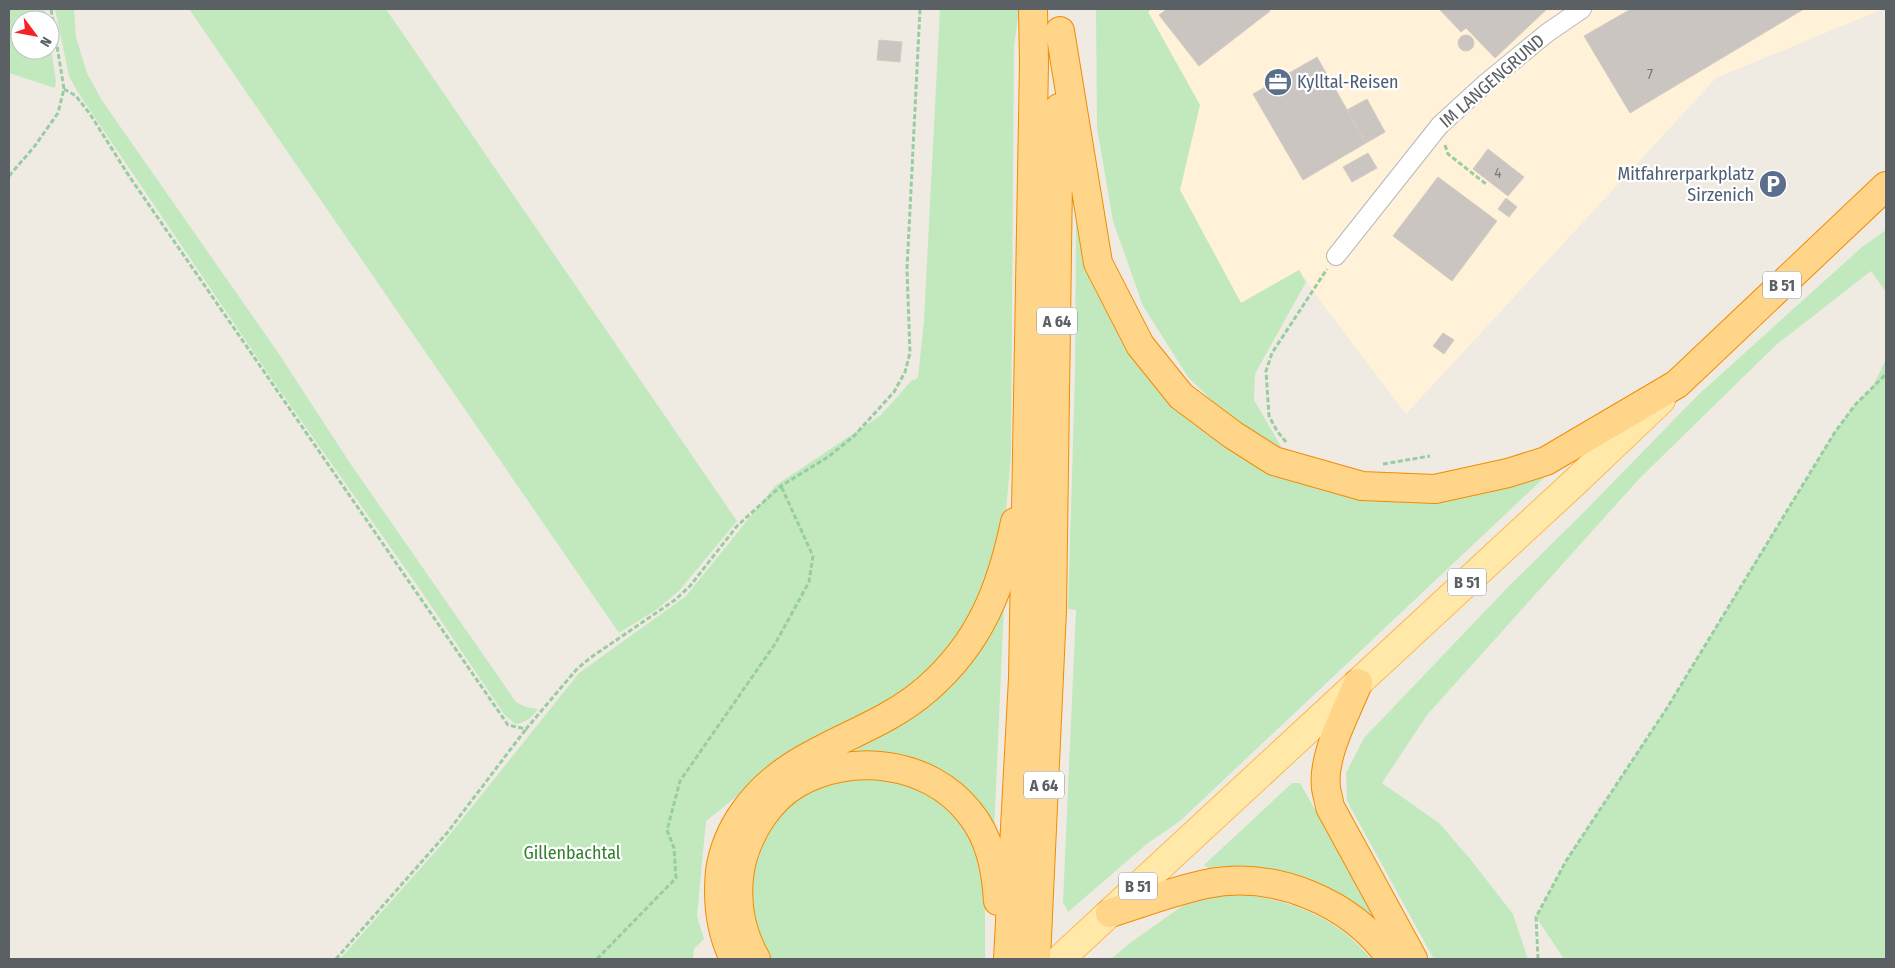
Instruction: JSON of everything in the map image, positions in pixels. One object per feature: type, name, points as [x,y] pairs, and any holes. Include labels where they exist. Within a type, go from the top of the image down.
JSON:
[{"type":"highway","name":"A 64","points":[[1008,959],[1023,678],[1034,63],[1033,9]]},
{"type":"highway","name":"A 64","points":[[1036,959],[1052,610],[1060,20]]},
{"type":"highway","points":[[1060,20],[1098,263],[1114,297],[1140,345],[1181,396],[1233,435],[1274,461],[1362,486],[1435,489],[1508,473],[1546,460],[1677,384]]},
{"type":"highway","name":"B 51","points":[[1677,384],[1886,186]]},
{"type":"highway","points":[[734,959],[722,924],[719,892],[721,863],[724,851],[738,821],[756,797],[780,774],[819,750],[875,723],[911,702],[928,689],[958,656],[978,629],[999,584],[1010,545],[1028,460]]},
{"type":"highway","points":[[1358,683],[1332,746],[1326,774],[1326,787],[1330,807],[1413,959]]},
{"type":"highway","points":[[756,959],[743,928],[738,890],[744,853],[757,825],[777,799],[796,784],[825,772],[863,766],[898,768],[921,776],[951,795],[969,811],[986,842],[997,879],[1000,959]]},
{"type":"highway","points":[[1110,913],[1167,894],[1207,884],[1247,881],[1299,891],[1328,904],[1360,925],[1381,945],[1391,959]]},
{"type":"main road","name":"B 51","points":[[1063,956],[1576,482],[1677,384]]},
{"type":"street","name":"IM LANGENGRUND","points":[[1336,256],[1440,125],[1486,83],[1547,33],[1582,9]]},
{"type":"path","points":[[9,176],[58,113],[64,89],[52,9]]},
{"type":"path","points":[[336,959],[447,833],[526,729],[576,670],[590,658],[675,600],[690,586],[737,526],[782,486],[828,457],[854,436],[894,392],[905,372],[910,353],[907,269],[920,9]]},
{"type":"path","points":[[64,89],[76,96],[90,114],[130,176],[508,725],[526,729]]},
{"type":"path","points":[[1440,125],[1442,138],[1448,154],[1486,184]]},
{"type":"path","points":[[1288,444],[1277,431],[1269,416],[1266,370],[1272,353],[1336,256]]},
{"type":"path","points":[[1538,959],[1536,917],[1566,861],[1667,708],[1835,432],[1855,406],[1886,374]]},
{"type":"path","points":[[1376,465],[1430,456]]},
{"type":"path","points":[[597,959],[676,878],[674,848],[667,830],[680,781],[775,644],[809,582],[813,556],[782,486]]},
{"type":"shaded area","points":[[1151,9],[1883,9],[1716,78],[1406,414],[1299,270],[1241,303],[1180,190],[1200,105],[1148,11]]},
{"type":"green space","points":[[9,9],[45,9],[10,10],[10,60],[53,60],[56,81],[55,88],[9,73]]},
{"type":"green space","points":[[74,9],[76,37],[87,73],[101,99],[277,351],[350,463],[516,702],[526,707],[538,709],[528,719],[515,724],[504,714],[419,588],[267,372],[77,91],[69,76],[60,33],[60,10],[55,10]]},
{"type":"green space","points":[[189,9],[386,9],[737,521],[679,591],[656,610],[619,633]]},
{"type":"green space","name":"Gillenbachtal","points":[[940,9],[1019,9],[1014,47],[1011,455],[1004,535],[991,587],[937,669],[885,707],[797,748],[706,821],[697,916],[704,939],[694,949],[693,959],[340,959],[443,843],[579,673],[686,596],[775,486],[881,415],[913,379],[914,381],[918,377],[924,320]]},
{"type":"green space","points":[[1096,9],[1151,9],[1148,12],[1200,105],[1180,190],[1241,303],[1299,270],[1306,282],[1255,374],[1254,400],[1283,450],[1230,418],[1188,377],[1143,306],[1113,221],[1097,128]]},
{"type":"green space","points":[[1076,219],[1093,280],[1115,325],[1284,476],[1547,475],[1180,821],[1148,843],[1068,912],[1063,902],[1076,610],[1068,609],[1075,374]]},
{"type":"green space","points":[[1886,230],[1886,292],[1871,271],[1776,345],[1639,479],[1427,715],[1382,783],[1439,823],[1471,860],[1513,914],[1528,959],[1434,959],[1347,801],[1346,773],[1364,738],[1508,587],[1697,396],[1862,247]]},
{"type":"green space","points":[[1886,359],[1886,959],[1564,959],[1536,917],[1566,861],[1667,708],[1835,432],[1855,405],[1872,388]]},
{"type":"green space","points":[[1004,605],[994,833],[968,801],[828,762]]},
{"type":"green space","points":[[833,775],[904,778],[962,818],[975,842],[985,881],[985,959],[766,959],[746,900],[747,870],[778,812]]},
{"type":"green space","points":[[1292,783],[1300,783],[1378,921],[1373,924],[1274,872],[1231,867],[1208,868],[1204,865]]},
{"type":"green space","points":[[1235,894],[1274,900],[1310,912],[1343,932],[1358,944],[1371,959],[1111,959],[1130,943],[1192,899]]},
{"type":"building","points":[[1167,9],[1268,9],[1270,11],[1199,66],[1159,15]]},
{"type":"building","points":[[1439,9],[1547,9],[1495,58],[1466,28],[1461,32]]},
{"type":"building","points":[[1631,9],[1804,9],[1630,113],[1584,36]]},
{"type":"building","points":[[1466,35],[1474,43],[1466,51],[1458,43]]},
{"type":"building","points":[[879,40],[902,42],[900,62],[877,60]]},
{"type":"building","points":[[1317,57],[1366,143],[1303,180],[1253,94]]},
{"type":"building","points":[[1367,99],[1385,132],[1366,143],[1347,110]]},
{"type":"building","points":[[1488,149],[1524,177],[1508,196],[1473,169]]},
{"type":"building","points":[[1368,153],[1377,168],[1352,182],[1343,167]]},
{"type":"building","points":[[1438,177],[1497,221],[1452,281],[1393,236]]},
{"type":"building","points":[[1506,198],[1517,207],[1509,217],[1498,209]]},
{"type":"building","points":[[1443,333],[1454,340],[1444,354],[1433,346]]},
{"type":"place","name":"Kylltal-Reisen","points":[[1278,82]]},
{"type":"place","name":"Mitfahrerparkplatz Sirzenich","points":[[1773,184]]}]
